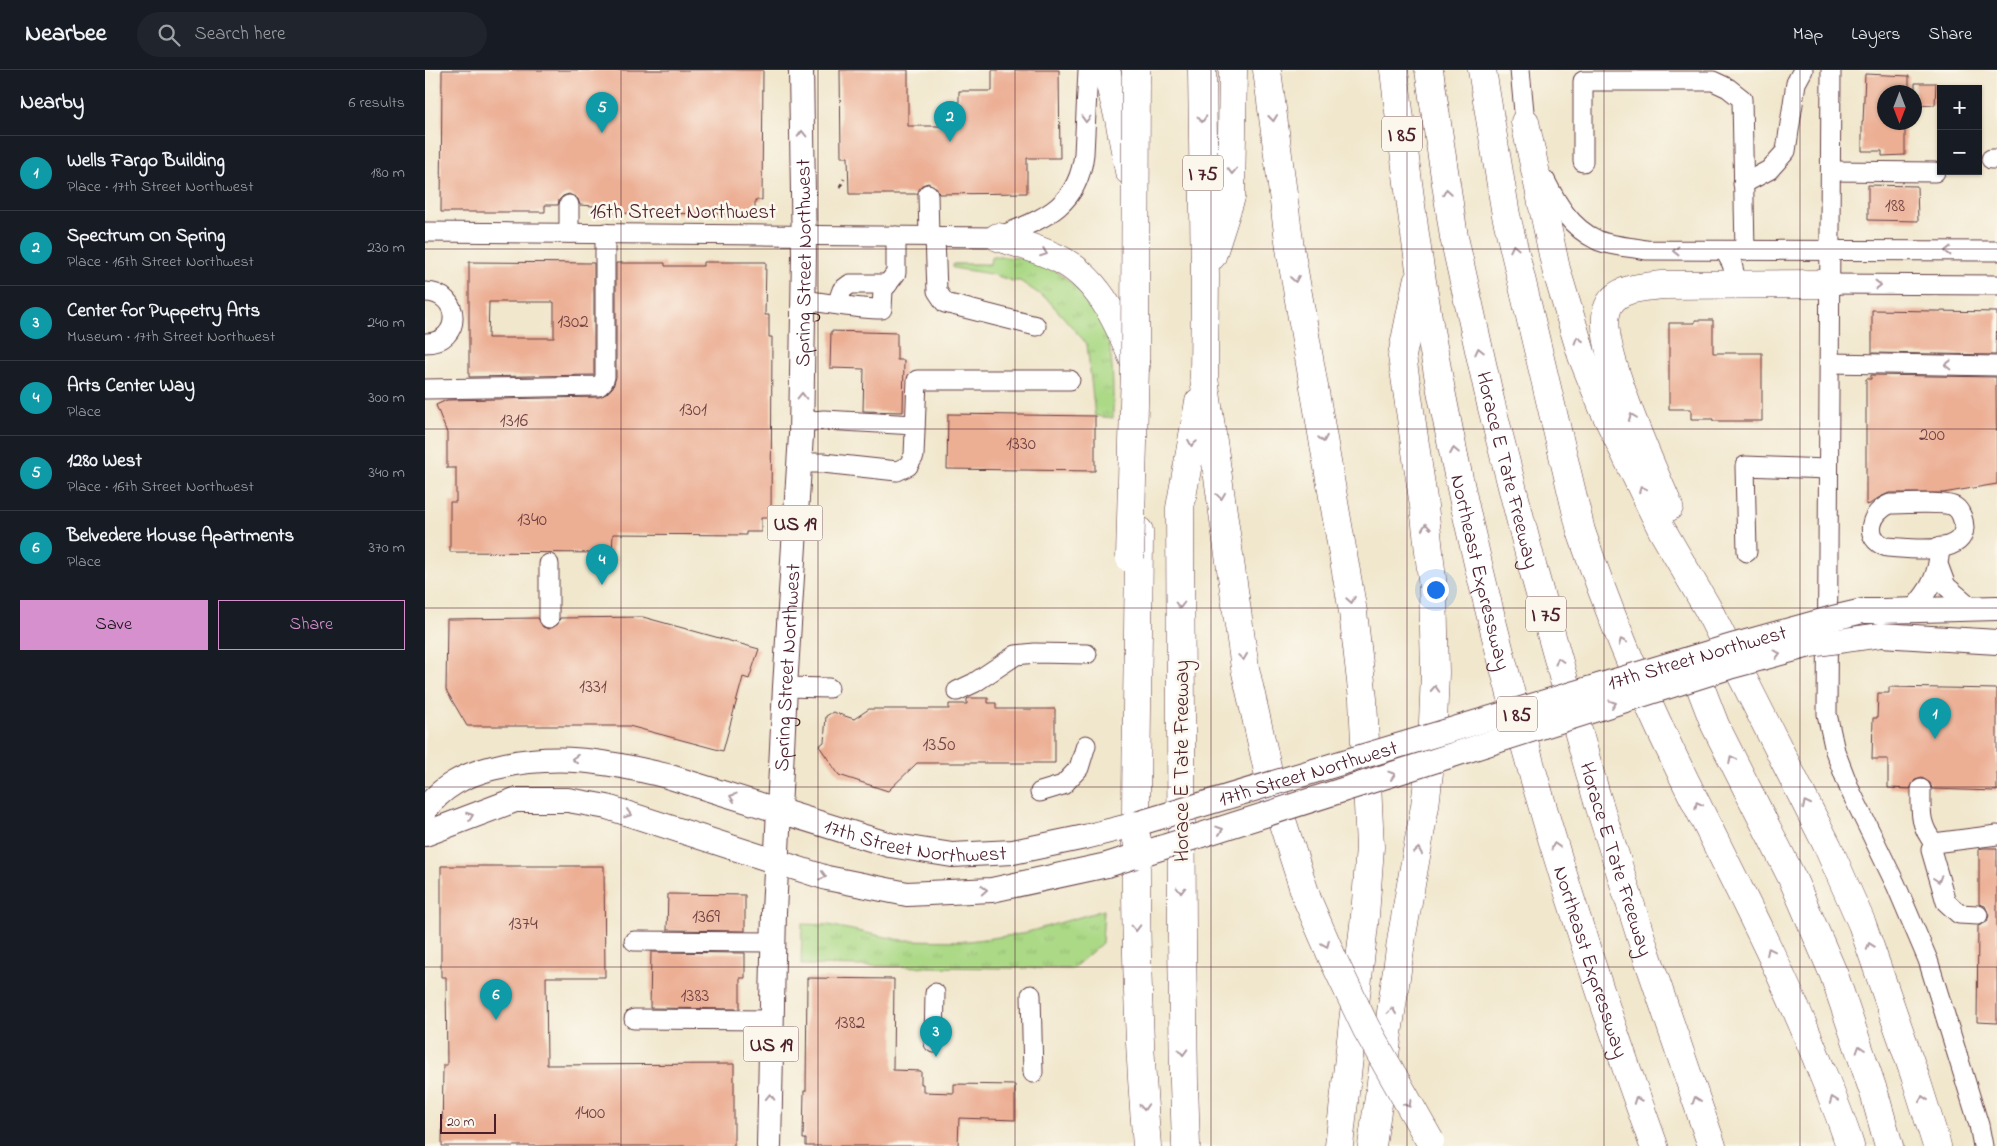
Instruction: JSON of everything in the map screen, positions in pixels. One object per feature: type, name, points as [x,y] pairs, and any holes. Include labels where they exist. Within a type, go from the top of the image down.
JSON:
[{"type":"highway","points":[[1107,70],[1119,119],[1131,184],[1139,247],[1140,377],[1136,914],[1138,1012],[1147,1146]]},
{"type":"highway","points":[[1136,70],[1135,366],[1127,778],[1133,825],[1141,855]]},
{"type":"highway","name":"I 75","points":[[1202,70],[1205,277],[1204,378]]},
{"type":"highway","points":[[1205,277],[1231,198],[1233,70]]},
{"type":"highway","points":[[1267,70],[1290,248],[1353,612],[1363,699],[1368,770],[1369,856],[1365,916],[1339,1146]]},
{"type":"highway","name":"Northeast Expressway","points":[[1394,70],[1420,271],[1463,496],[1506,670],[1544,812],[1630,1080],[1654,1146]]},
{"type":"highway","name":"Horace E Tate Freeway","points":[[1429,70],[1456,246],[1491,404],[1533,569],[1596,795],[1643,944],[1712,1146]]},
{"type":"highway","points":[[1482,70],[1506,215],[1581,531],[1612,621],[1673,757],[1785,981],[1819,1064],[1849,1146]]},
{"type":"highway","points":[[1525,122],[1540,310],[1557,432]]},
{"type":"highway","points":[[1525,122],[1555,269],[1583,356],[1603,408],[1662,530],[1708,609],[1828,848],[1862,924],[1915,1076],[1937,1146]]},
{"type":"highway","points":[[998,237],[1051,255],[1082,274],[1100,293],[1122,333],[1140,377]]},
{"type":"highway","points":[[1372,1146],[1402,935],[1425,806],[1432,747],[1435,673],[1433,588],[1424,506],[1402,356],[1420,271]]},
{"type":"highway","points":[[1708,609],[1677,525],[1615,372],[1605,319],[1609,305],[1619,294],[1663,284],[1829,284]]},
{"type":"highway","points":[[1204,378],[1245,668],[1272,789],[1307,899],[1333,959],[1366,1028],[1431,1144]]},
{"type":"highway","name":"Horace E Tate Freeway","points":[[1186,1146],[1183,1083],[1181,918],[1180,508],[1204,378]]},
{"type":"highway","points":[[1693,668],[1715,725],[1793,880],[1848,1012],[1889,1146]]},
{"type":"main road","name":"Spring Street Northwest","points":[[769,1146],[773,942],[785,688],[801,422],[804,235],[801,70]]},
{"type":"main road","name":"17th Street Northwest","points":[[425,834],[515,800],[568,800],[607,807],[827,878],[907,894],[993,890],[1094,868],[1141,855],[1693,668],[1833,618],[1863,611],[1997,608]]},
{"type":"main road","name":"17th Street Northwest","points":[[425,810],[445,788],[470,774],[507,764],[560,758],[605,762],[667,776],[890,845],[952,855],[1013,852],[1085,838],[1693,668],[1810,645],[1881,635],[1997,642]]},
{"type":"street","name":"16th Street Northwest","points":[[425,232],[998,237],[1039,220],[1057,209],[1074,191],[1081,174],[1085,154],[1088,70]]},
{"type":"street","points":[[1520,70],[1525,122],[1541,172],[1557,204],[1576,228],[1598,241],[1646,250],[1997,251]]},
{"type":"street","points":[[1743,184],[1769,170],[1786,152],[1796,83],[1803,70]]},
{"type":"street","points":[[1831,70],[1827,714],[1835,751],[1850,790],[1896,885],[1928,960],[1979,1126],[1983,1146]]},
{"type":"street","points":[[1583,162],[1583,75],[1713,81],[1728,88],[1742,98],[1745,251]]},
{"type":"street","points":[[1831,171],[1935,172]]},
{"type":"street","points":[[928,194],[937,291],[945,303],[1036,326]]},
{"type":"street","points":[[569,205],[569,233]]},
{"type":"street","points":[[425,389],[599,386],[605,377],[605,234]]},
{"type":"street","points":[[803,300],[864,309],[882,309],[883,290],[896,273],[896,236]]},
{"type":"street","points":[[1725,251],[1732,264],[1737,284]]},
{"type":"street","points":[[837,304],[842,290],[850,284],[888,284]]},
{"type":"street","points":[[1829,284],[1997,285]]},
{"type":"street","points":[[425,292],[433,292],[446,299],[453,314],[453,323],[447,336],[433,343],[425,343]]},
{"type":"street","points":[[1829,363],[1997,366]]},
{"type":"street","points":[[799,463],[823,463],[897,470],[908,466],[913,456],[917,380],[1070,380]]},
{"type":"street","points":[[801,422],[824,420],[915,425]]},
{"type":"street","points":[[1747,552],[1745,466],[1828,469]]},
{"type":"street","points":[[1890,504],[1946,504],[1955,508],[1964,522],[1963,535],[1953,546],[1940,547],[1887,547],[1881,545],[1871,530],[1873,516],[1883,507],[1890,504]]},
{"type":"street","points":[[1940,547],[1939,567],[1945,586],[1972,608]]},
{"type":"street","points":[[549,564],[549,618]]},
{"type":"street","points":[[1912,610],[1923,598],[1939,567]]},
{"type":"street","points":[[957,691],[974,683],[1016,655],[1035,653],[1087,654]]},
{"type":"street","points":[[785,688],[829,688]]},
{"type":"street","points":[[1040,792],[1063,785],[1079,768],[1086,745]]},
{"type":"street","points":[[1921,789],[1921,819],[1925,832],[1933,843]]},
{"type":"street","points":[[1933,843],[1997,835]]},
{"type":"street","points":[[1933,843],[1931,850],[1946,902],[1959,914],[1979,915]]},
{"type":"street","points":[[634,941],[773,942]]},
{"type":"street","points":[[934,1042],[935,993]]},
{"type":"street","points":[[1031,995],[1033,1073]]},
{"type":"street","points":[[634,1019],[771,1020]]},
{"type":"path","points":[[840,187],[844,179]]},
{"type":"green space","points":[[991,257],[1023,259],[1044,265],[1066,279],[1087,298],[1102,320],[1106,330],[1113,374],[1113,418],[1095,416],[1087,344],[1048,300],[1020,281],[1012,281],[991,274],[953,268],[953,264],[990,264]]},
{"type":"green space","points":[[1104,910],[1102,943],[1072,969],[801,965],[802,924],[828,925],[901,940],[969,941],[1021,934]]},
{"type":"building","points":[[442,70],[763,70],[762,200],[755,200],[755,214],[594,213],[594,206],[580,205],[578,199],[569,194],[559,200],[558,205],[545,205],[545,212],[441,212]]},
{"type":"building","points":[[840,70],[908,70],[908,126],[959,126],[959,91],[992,91],[992,70],[1059,70],[1060,158],[1027,158],[1027,193],[939,194],[937,188],[928,183],[922,185],[917,194],[849,194],[848,157],[841,157]]},
{"type":"building","points":[[1865,74],[1909,76],[1909,85],[1877,85],[1877,130],[1905,130],[1905,155],[1882,156],[1882,151],[1862,151]]},
{"type":"building","points":[[1915,83],[1936,83],[1935,105],[1922,104],[1922,85],[1915,85]]},
{"type":"building","points":[[1868,185],[1917,186],[1918,221],[1868,220]]},
{"type":"building","points":[[469,262],[594,263],[594,375],[469,377]],"holes":[[[489,302],[554,302],[554,338],[488,338]]]},
{"type":"building","points":[[703,262],[766,262],[765,315],[769,315],[769,337],[772,337],[771,518],[761,518],[761,532],[746,532],[746,535],[613,534],[612,553],[450,552],[450,502],[456,502],[456,468],[447,468],[447,433],[436,405],[447,400],[599,397],[606,394],[613,387],[616,377],[616,263],[665,263],[665,266],[703,266]]},
{"type":"building","points":[[1872,310],[1997,312],[1996,355],[1872,353]]},
{"type":"building","points":[[1695,320],[1713,320],[1713,353],[1762,353],[1762,421],[1691,419],[1691,409],[1669,409],[1669,323],[1695,323]]},
{"type":"building","points":[[831,331],[897,333],[897,360],[904,360],[903,412],[863,411],[864,369],[830,368]]},
{"type":"building","points":[[1871,375],[1996,377],[1997,484],[1943,493],[1889,493],[1866,505],[1866,379],[1871,379]]},
{"type":"building","points":[[948,414],[1095,416],[1095,471],[947,469]]},
{"type":"building","points":[[643,617],[759,649],[749,679],[743,677],[723,751],[629,726],[467,726],[446,690],[447,619],[538,618],[543,627],[549,629],[558,624],[560,618]]},
{"type":"building","points":[[1889,687],[1997,689],[1997,791],[1932,789],[1930,783],[1922,778],[1915,780],[1910,789],[1888,788],[1888,759],[1872,759],[1873,718],[1877,718],[1878,693],[1889,693]]},
{"type":"building","points":[[988,698],[988,703],[996,703],[996,709],[1055,709],[1055,763],[917,763],[888,791],[839,775],[819,746],[824,742],[826,716],[833,712],[854,719],[869,709],[949,709],[949,704],[967,704],[967,699]]},
{"type":"building","points":[[1997,848],[1997,1023],[1977,1022],[1978,926],[1987,922],[1989,915],[1985,906],[1979,904],[1979,849]]},
{"type":"building","points":[[441,866],[604,866],[605,977],[546,977],[547,1065],[734,1064],[734,1146],[442,1146],[443,1065],[447,1065],[446,977],[441,977]]},
{"type":"building","points":[[668,894],[745,895],[745,931],[667,930]]},
{"type":"building","points":[[651,952],[745,953],[745,978],[740,978],[740,1009],[650,1008]]},
{"type":"building","points":[[807,978],[894,979],[893,1070],[921,1071],[923,1092],[954,1093],[954,1084],[1015,1085],[1015,1120],[959,1118],[958,1146],[806,1146],[806,1139],[803,1139],[804,1091],[806,1091]]},
{"type":"place","name":"1280 West","points":[[602,133]]},
{"type":"place","name":"Spectrum On Spring","points":[[950,142]]},
{"type":"place","name":"Arts Center Way","points":[[602,585]]},
{"type":"place","name":"Wells Fargo Building","points":[[1935,739]]},
{"type":"place","name":"Belvedere House Apartments","points":[[496,1020]]},
{"type":"place","name":"Center for Puppetry Arts","points":[[936,1057]]}]
